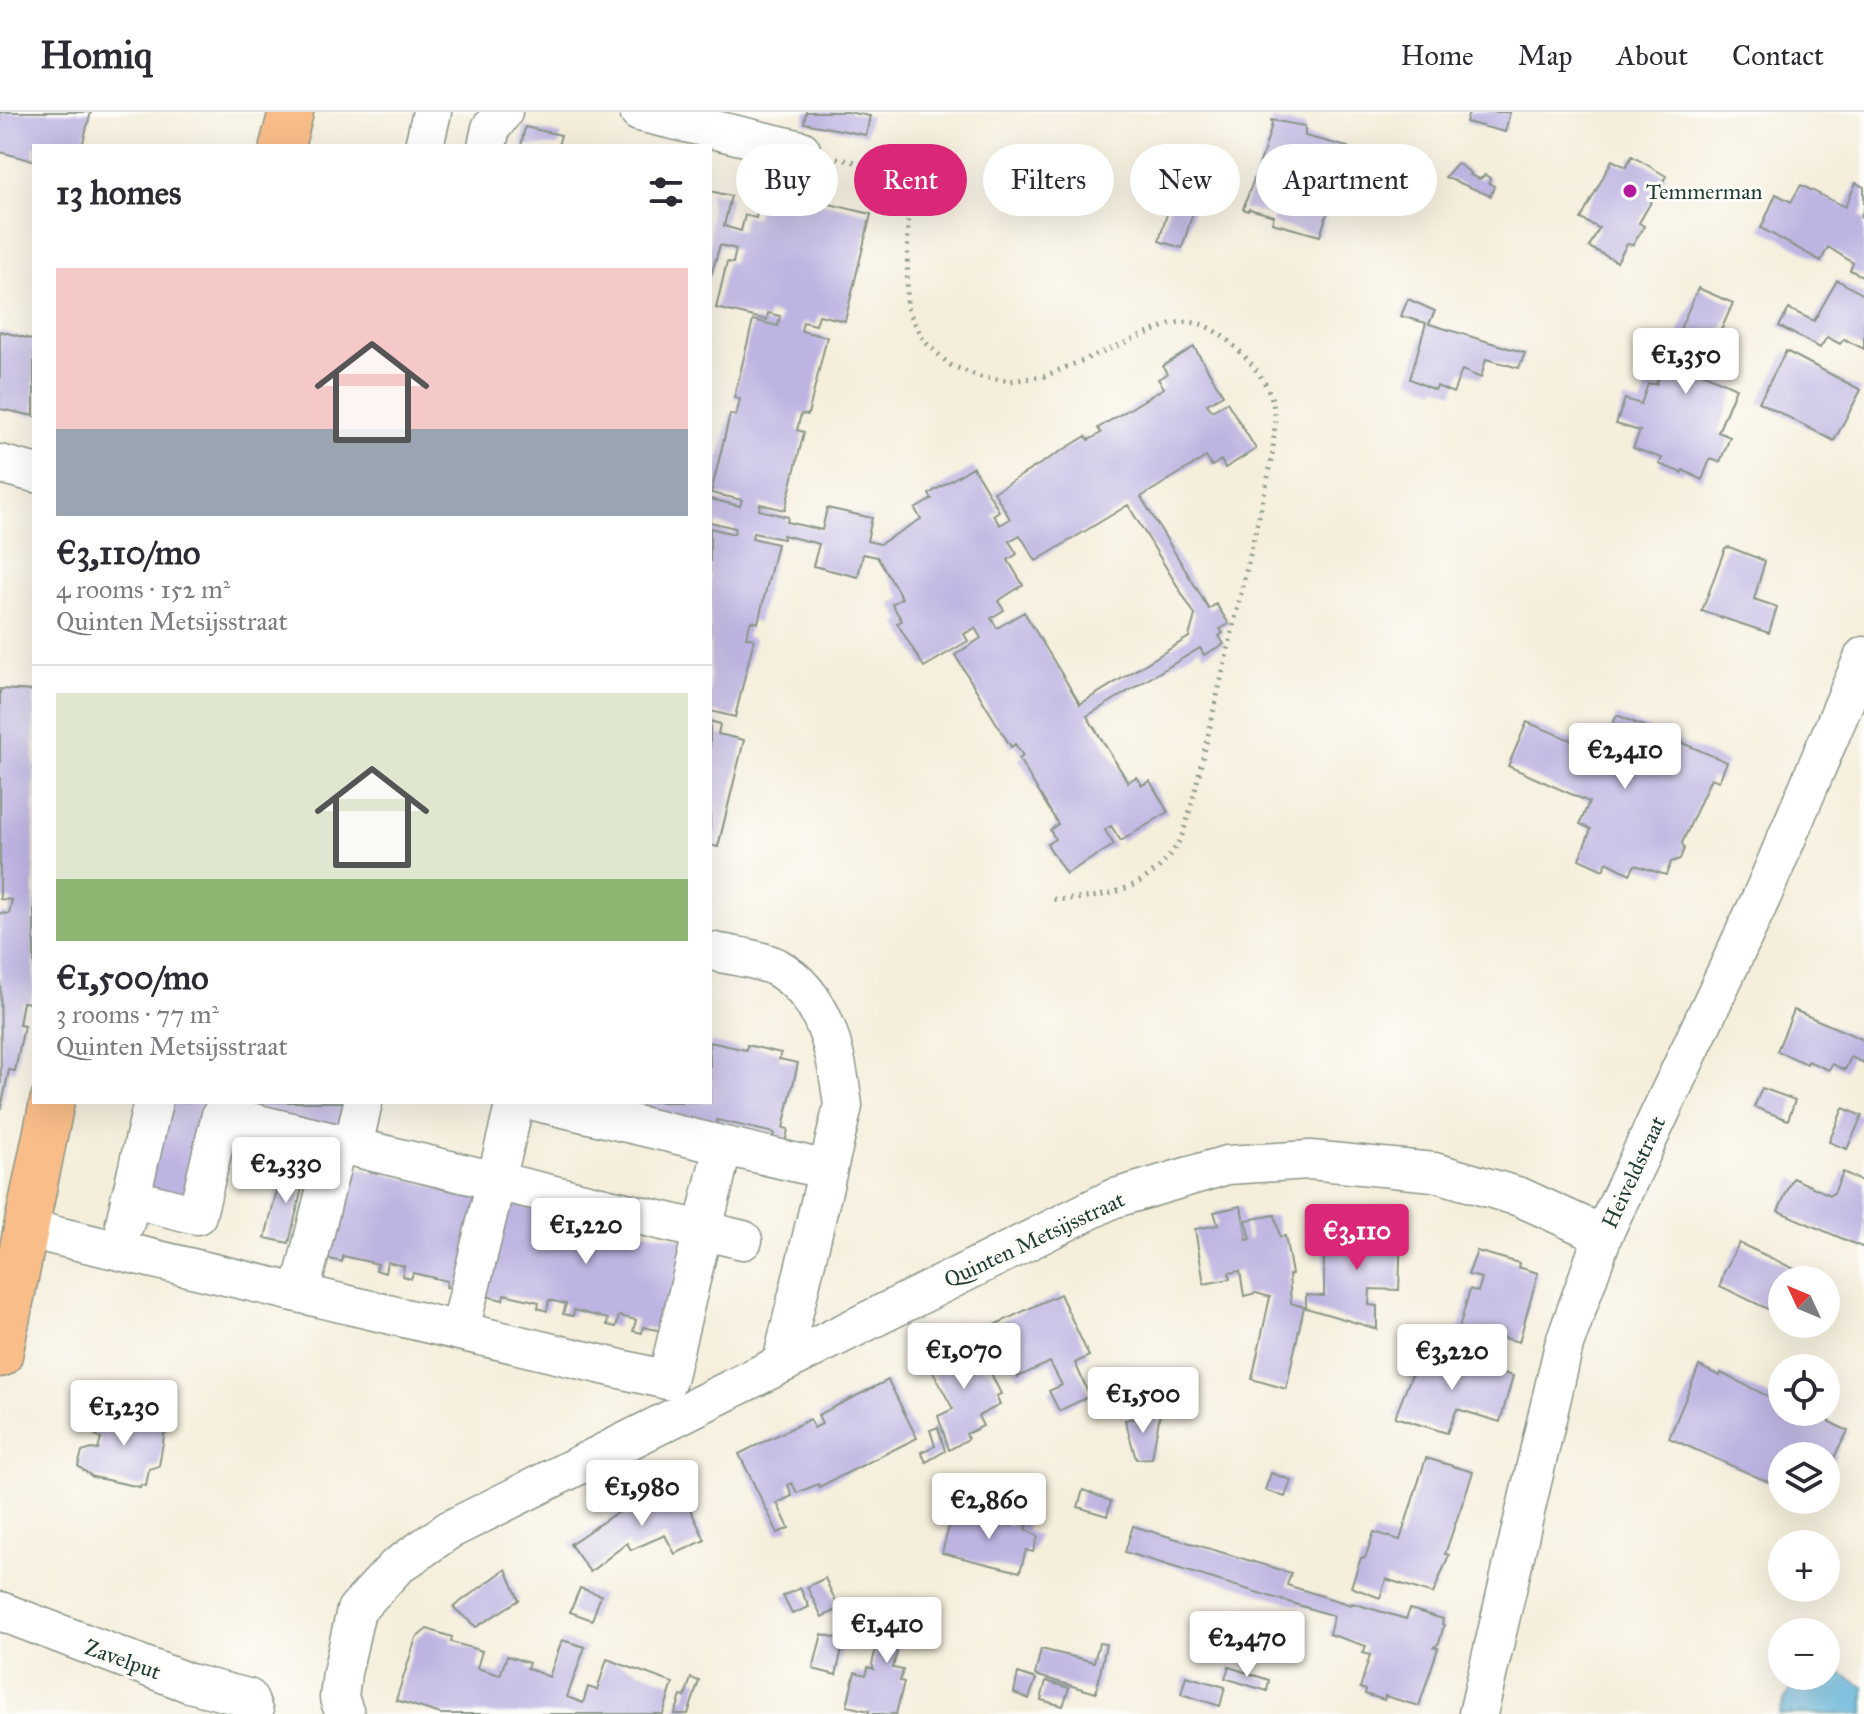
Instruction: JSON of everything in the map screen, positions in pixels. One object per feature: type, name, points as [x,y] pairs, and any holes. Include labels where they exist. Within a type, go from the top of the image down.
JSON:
[{"type":"main road","points":[[283,144],[291,112]]},
{"type":"main road","points":[[0,1355],[52,1104]]},
{"type":"street","points":[[424,144],[432,112]]},
{"type":"street","points":[[487,144],[491,128],[503,112]]},
{"type":"street","points":[[639,112],[775,144]]},
{"type":"street","points":[[0,464],[32,472]]},
{"type":"street","name":"Heiveldstraat","points":[[1478,1714],[1564,1345],[1603,1235],[1762,896],[1864,656]]},
{"type":"street","points":[[712,951],[775,966],[802,988],[826,1023],[838,1067],[843,1106],[782,1362]]},
{"type":"street","points":[[119,1249],[153,1104]]},
{"type":"street","points":[[300,1293],[345,1145],[362,1104]]},
{"type":"street","points":[[460,1330],[515,1104]]},
{"type":"street","points":[[546,1104],[827,1170]]},
{"type":"street","points":[[130,1198],[197,1215],[221,1115],[743,1240]]},
{"type":"street","points":[[27,1229],[667,1380],[723,1146]]},
{"type":"street","name":"Quinten Metsijsstraat","points":[[345,1714],[339,1698],[356,1610],[396,1567],[449,1530],[1112,1199],[1227,1165],[1310,1160],[1434,1172],[1520,1197],[1603,1235]]},
{"type":"street","name":"Zavelput","points":[[0,1611],[193,1698],[251,1706]]},
{"type":"path","points":[[838,158],[868,165],[893,182],[908,212],[907,308],[924,341],[950,365],[981,377],[1010,381],[1045,376],[1184,321],[1201,324],[1219,334],[1246,359],[1265,381],[1273,404],[1275,427],[1272,460],[1191,808],[1180,841],[1165,862],[1143,881],[1118,892],[1082,900],[1050,899]]},
{"type":"water","points":[[1840,1673],[1864,1687],[1864,1714],[1779,1714],[1791,1690],[1840,1690]]},
{"type":"building","points":[[0,112],[91,112],[83,144],[32,144],[32,160],[0,152]]},
{"type":"building","points":[[806,112],[847,112],[870,116],[866,135],[804,123]]},
{"type":"building","points":[[1469,112],[1510,112],[1505,132],[1466,122]]},
{"type":"building","points":[[1271,120],[1305,126],[1305,136],[1336,144],[1266,144]]},
{"type":"building","points":[[525,127],[561,135],[559,144],[521,144]]},
{"type":"building","points":[[1632,156],[1666,176],[1639,223],[1644,226],[1633,245],[1627,244],[1617,262],[1589,247],[1599,228],[1581,219],[1612,160],[1626,167]]},
{"type":"building","points":[[1457,163],[1470,175],[1480,179],[1485,175],[1490,178],[1489,183],[1494,186],[1491,196],[1445,177]]},
{"type":"building","points":[[1256,173],[1256,211],[1243,209]]},
{"type":"building","points":[[1856,183],[1864,187],[1864,209],[1860,217],[1864,219],[1864,277],[1850,270],[1853,263],[1828,247],[1821,261],[1761,228],[1776,194],[1791,202],[1801,185],[1845,207]]},
{"type":"building","points":[[712,191],[731,196],[724,226],[741,231],[745,216],[838,216],[838,206],[854,210],[854,216],[871,216],[845,321],[819,315],[816,325],[803,322],[801,331],[827,337],[808,415],[801,414],[797,430],[804,432],[785,510],[760,504],[759,510],[788,517],[787,522],[822,530],[827,508],[872,518],[867,541],[880,544],[921,519],[915,509],[932,499],[929,494],[973,467],[999,511],[993,515],[1000,525],[1010,519],[994,492],[1086,436],[1089,440],[1101,433],[1098,428],[1164,388],[1158,379],[1167,374],[1163,366],[1194,347],[1223,395],[1207,404],[1212,411],[1227,402],[1256,449],[1225,468],[1221,460],[1212,466],[1206,457],[1141,497],[1209,609],[1216,604],[1229,624],[1220,629],[1223,633],[1219,636],[1224,644],[1204,655],[1200,648],[1087,716],[1128,782],[1136,777],[1142,785],[1150,781],[1168,812],[1121,841],[1111,826],[1105,830],[1114,845],[1066,874],[1047,844],[1055,839],[1050,830],[1058,824],[1019,759],[1023,756],[1015,744],[1011,747],[955,655],[981,638],[975,628],[964,634],[968,641],[924,667],[897,623],[902,621],[892,604],[902,598],[877,557],[863,554],[858,577],[813,566],[819,544],[783,535],[783,539],[753,533],[752,538],[777,544],[758,623],[751,621],[746,637],[754,639],[735,717],[712,711],[712,528],[734,534],[735,528],[712,522],[712,499],[740,506],[742,500],[712,493],[712,489],[730,414],[736,416],[740,399],[734,398],[753,320],[778,326],[780,316],[768,313],[767,320],[716,308],[727,262],[733,263],[736,249],[720,245],[712,272]],"holes":[[[1128,505],[1195,615],[1189,637],[1080,704],[1024,612],[997,628],[991,618],[1004,610],[998,601],[1023,585],[1008,560],[1017,554],[1009,541],[1020,535],[1036,561]]]},
{"type":"building","points":[[1166,216],[1192,216],[1182,248],[1159,241]]},
{"type":"building","points":[[1274,216],[1326,216],[1320,236],[1272,223]]},
{"type":"building","points":[[1837,280],[1864,295],[1864,349],[1844,339],[1840,344],[1827,337],[1820,348],[1779,326],[1789,309],[1814,321]]},
{"type":"building","points":[[1698,288],[1733,303],[1702,373],[1736,388],[1718,432],[1730,437],[1720,462],[1710,459],[1702,480],[1683,470],[1682,473],[1659,464],[1662,458],[1633,448],[1640,431],[1616,424],[1625,399],[1641,404],[1648,384],[1656,384]]},
{"type":"building","points":[[1408,299],[1435,311],[1429,324],[1525,353],[1519,368],[1486,359],[1481,378],[1462,370],[1453,393],[1437,386],[1435,390],[1410,379],[1426,323],[1401,316]]},
{"type":"building","points":[[0,331],[32,339],[32,416],[0,409]]},
{"type":"building","points":[[1786,351],[1861,390],[1834,441],[1759,402]]},
{"type":"building","points":[[1725,548],[1765,561],[1754,599],[1777,607],[1769,633],[1702,611]]},
{"type":"building","points":[[0,689],[32,691],[32,995],[30,1003],[23,1002],[19,1025],[24,1026],[15,1071],[9,1070],[1,1109],[0,913],[9,914],[12,900],[0,899]]},
{"type":"building","points":[[1617,715],[1727,762],[1719,781],[1711,778],[1682,843],[1684,849],[1680,859],[1671,862],[1666,875],[1635,865],[1630,874],[1607,862],[1603,870],[1579,859],[1591,829],[1580,824],[1589,802],[1508,766],[1527,722],[1644,770],[1650,757],[1606,738]]},
{"type":"building","points":[[712,722],[720,724],[718,734],[744,740],[718,847],[712,846]]},
{"type":"building","points":[[1794,1010],[1864,1040],[1864,1063],[1851,1057],[1845,1070],[1832,1064],[1829,1070],[1777,1051]]},
{"type":"building","points":[[712,1042],[746,1050],[747,1045],[781,1053],[779,1059],[798,1063],[783,1128],[788,1129],[782,1157],[769,1154],[774,1133],[717,1120],[713,1141],[587,1104],[712,1104]]},
{"type":"building","points":[[1762,1088],[1795,1100],[1788,1120],[1754,1107]]},
{"type":"building","points":[[160,1104],[218,1104],[193,1209],[143,1198]]},
{"type":"building","points":[[238,1104],[346,1104],[339,1133]]},
{"type":"building","points":[[1843,1108],[1862,1116],[1847,1149],[1829,1142]]},
{"type":"building","points":[[342,1164],[374,1172],[375,1167],[386,1174],[445,1189],[446,1183],[457,1186],[456,1191],[488,1199],[463,1290],[446,1287],[447,1281],[413,1273],[411,1279],[402,1276],[404,1266],[387,1262],[385,1273],[376,1270],[378,1264],[343,1256],[342,1262],[325,1258]]},
{"type":"building","points":[[283,1166],[306,1171],[289,1243],[265,1238]]},
{"type":"building","points":[[1843,1172],[1864,1182],[1864,1248],[1778,1211],[1793,1178],[1830,1195],[1834,1193]]},
{"type":"building","points":[[504,1202],[536,1210],[537,1204],[550,1207],[548,1214],[689,1240],[662,1331],[643,1327],[642,1333],[633,1331],[636,1320],[619,1316],[616,1327],[607,1325],[608,1319],[574,1310],[573,1316],[563,1314],[566,1304],[549,1300],[547,1311],[538,1308],[539,1302],[504,1294],[503,1300],[486,1296]]},
{"type":"building","points":[[1241,1206],[1247,1240],[1251,1239],[1246,1220],[1275,1215],[1280,1237],[1285,1236],[1292,1274],[1289,1275],[1291,1303],[1304,1307],[1286,1389],[1252,1379],[1270,1297],[1256,1293],[1244,1296],[1240,1271],[1229,1273],[1230,1279],[1204,1284],[1195,1229],[1218,1225],[1214,1212]]},
{"type":"building","points":[[1324,1226],[1401,1229],[1399,1290],[1370,1289],[1369,1305],[1377,1306],[1377,1329],[1306,1308],[1306,1295],[1324,1296]]},
{"type":"building","points":[[1739,1243],[1788,1266],[1768,1266],[1768,1309],[1720,1286]]},
{"type":"building","points":[[1477,1251],[1519,1263],[1518,1267],[1538,1273],[1519,1342],[1497,1336],[1495,1343],[1485,1340],[1484,1344],[1457,1335],[1470,1289],[1478,1292],[1482,1278],[1468,1275]]},
{"type":"building","points":[[1060,1294],[1089,1356],[1075,1363],[1090,1396],[1059,1411],[1049,1391],[1062,1385],[1050,1362],[1018,1377],[992,1326]]},
{"type":"building","points":[[970,1341],[983,1369],[988,1367],[1001,1394],[996,1396],[1000,1405],[978,1416],[983,1426],[966,1434],[968,1439],[949,1450],[938,1416],[953,1409],[926,1359],[949,1348],[950,1352]]},
{"type":"building","points":[[1422,1349],[1513,1376],[1500,1422],[1457,1409],[1447,1433],[1395,1417]]},
{"type":"building","points":[[1699,1366],[1768,1396],[1768,1426],[1838,1426],[1848,1431],[1840,1445],[1840,1442],[1768,1442],[1768,1482],[1669,1438]]},
{"type":"building","points":[[888,1380],[917,1438],[819,1487],[818,1484],[797,1493],[792,1483],[788,1485],[792,1496],[777,1503],[789,1528],[778,1533],[739,1454],[810,1419],[814,1428],[822,1424],[818,1415]]},
{"type":"building","points":[[106,1412],[157,1419],[155,1423],[166,1425],[159,1466],[149,1469],[146,1486],[93,1477],[78,1466],[82,1452],[98,1450],[101,1439],[88,1430],[90,1416]]},
{"type":"building","points":[[1160,1413],[1152,1458],[1136,1459],[1125,1420]]},
{"type":"building","points":[[938,1427],[945,1451],[926,1462],[921,1452],[935,1446],[930,1430]]},
{"type":"building","points":[[1426,1458],[1473,1472],[1445,1554],[1449,1555],[1433,1594],[1386,1579],[1380,1598],[1351,1587],[1374,1532],[1400,1540]]},
{"type":"building","points":[[1271,1473],[1291,1480],[1285,1497],[1265,1490]]},
{"type":"building","points":[[678,1484],[705,1540],[675,1554],[665,1535],[631,1550],[627,1543],[590,1572],[570,1544],[613,1515]]},
{"type":"building","points":[[1083,1490],[1111,1501],[1107,1516],[1078,1507]]},
{"type":"building","points":[[953,1511],[1012,1526],[1014,1521],[1028,1525],[1026,1530],[1038,1536],[1033,1552],[1026,1550],[1020,1572],[942,1553]]},
{"type":"building","points":[[1133,1526],[1291,1573],[1287,1585],[1351,1605],[1406,1619],[1410,1609],[1443,1619],[1439,1643],[1434,1647],[1438,1648],[1419,1706],[1365,1694],[1366,1690],[1360,1688],[1370,1655],[1363,1653],[1366,1646],[1329,1634],[1334,1616],[1125,1552]]},
{"type":"building","points":[[506,1569],[519,1600],[476,1627],[453,1607]]},
{"type":"building","points":[[825,1578],[839,1609],[822,1617],[807,1587]]},
{"type":"building","points":[[580,1588],[601,1595],[592,1620],[570,1612]]},
{"type":"building","points":[[800,1588],[809,1607],[792,1614],[783,1596]]},
{"type":"building","points":[[900,1600],[929,1609],[920,1637],[902,1632],[893,1668],[903,1670],[900,1681],[904,1682],[896,1714],[868,1714],[869,1711],[847,1706],[855,1672],[866,1675],[868,1667],[874,1669],[872,1664],[879,1636],[886,1638]]},
{"type":"building","points":[[427,1629],[452,1637],[451,1642],[482,1651],[477,1668],[500,1675],[507,1656],[529,1663],[527,1668],[549,1677],[562,1640],[585,1647],[567,1697],[583,1703],[588,1687],[597,1690],[607,1659],[673,1683],[663,1714],[441,1714],[396,1700],[416,1638]]},
{"type":"building","points":[[822,1634],[844,1640],[836,1675],[813,1669]]},
{"type":"building","points":[[1099,1643],[1106,1644],[1096,1693],[1035,1675],[1041,1649],[1094,1662]]},
{"type":"building","points":[[1229,1667],[1269,1680],[1267,1691],[1225,1678]]},
{"type":"building","points":[[1018,1673],[1036,1679],[1029,1699],[1014,1693]]},
{"type":"building","points":[[1186,1676],[1225,1687],[1220,1706],[1181,1694]]},
{"type":"building","points":[[691,1678],[699,1681],[688,1714],[675,1714],[681,1696],[685,1697]]},
{"type":"building","points":[[1046,1681],[1069,1688],[1063,1706],[1041,1700]]},
{"type":"place","name":"Temmerman","points":[[1630,191]]}]
